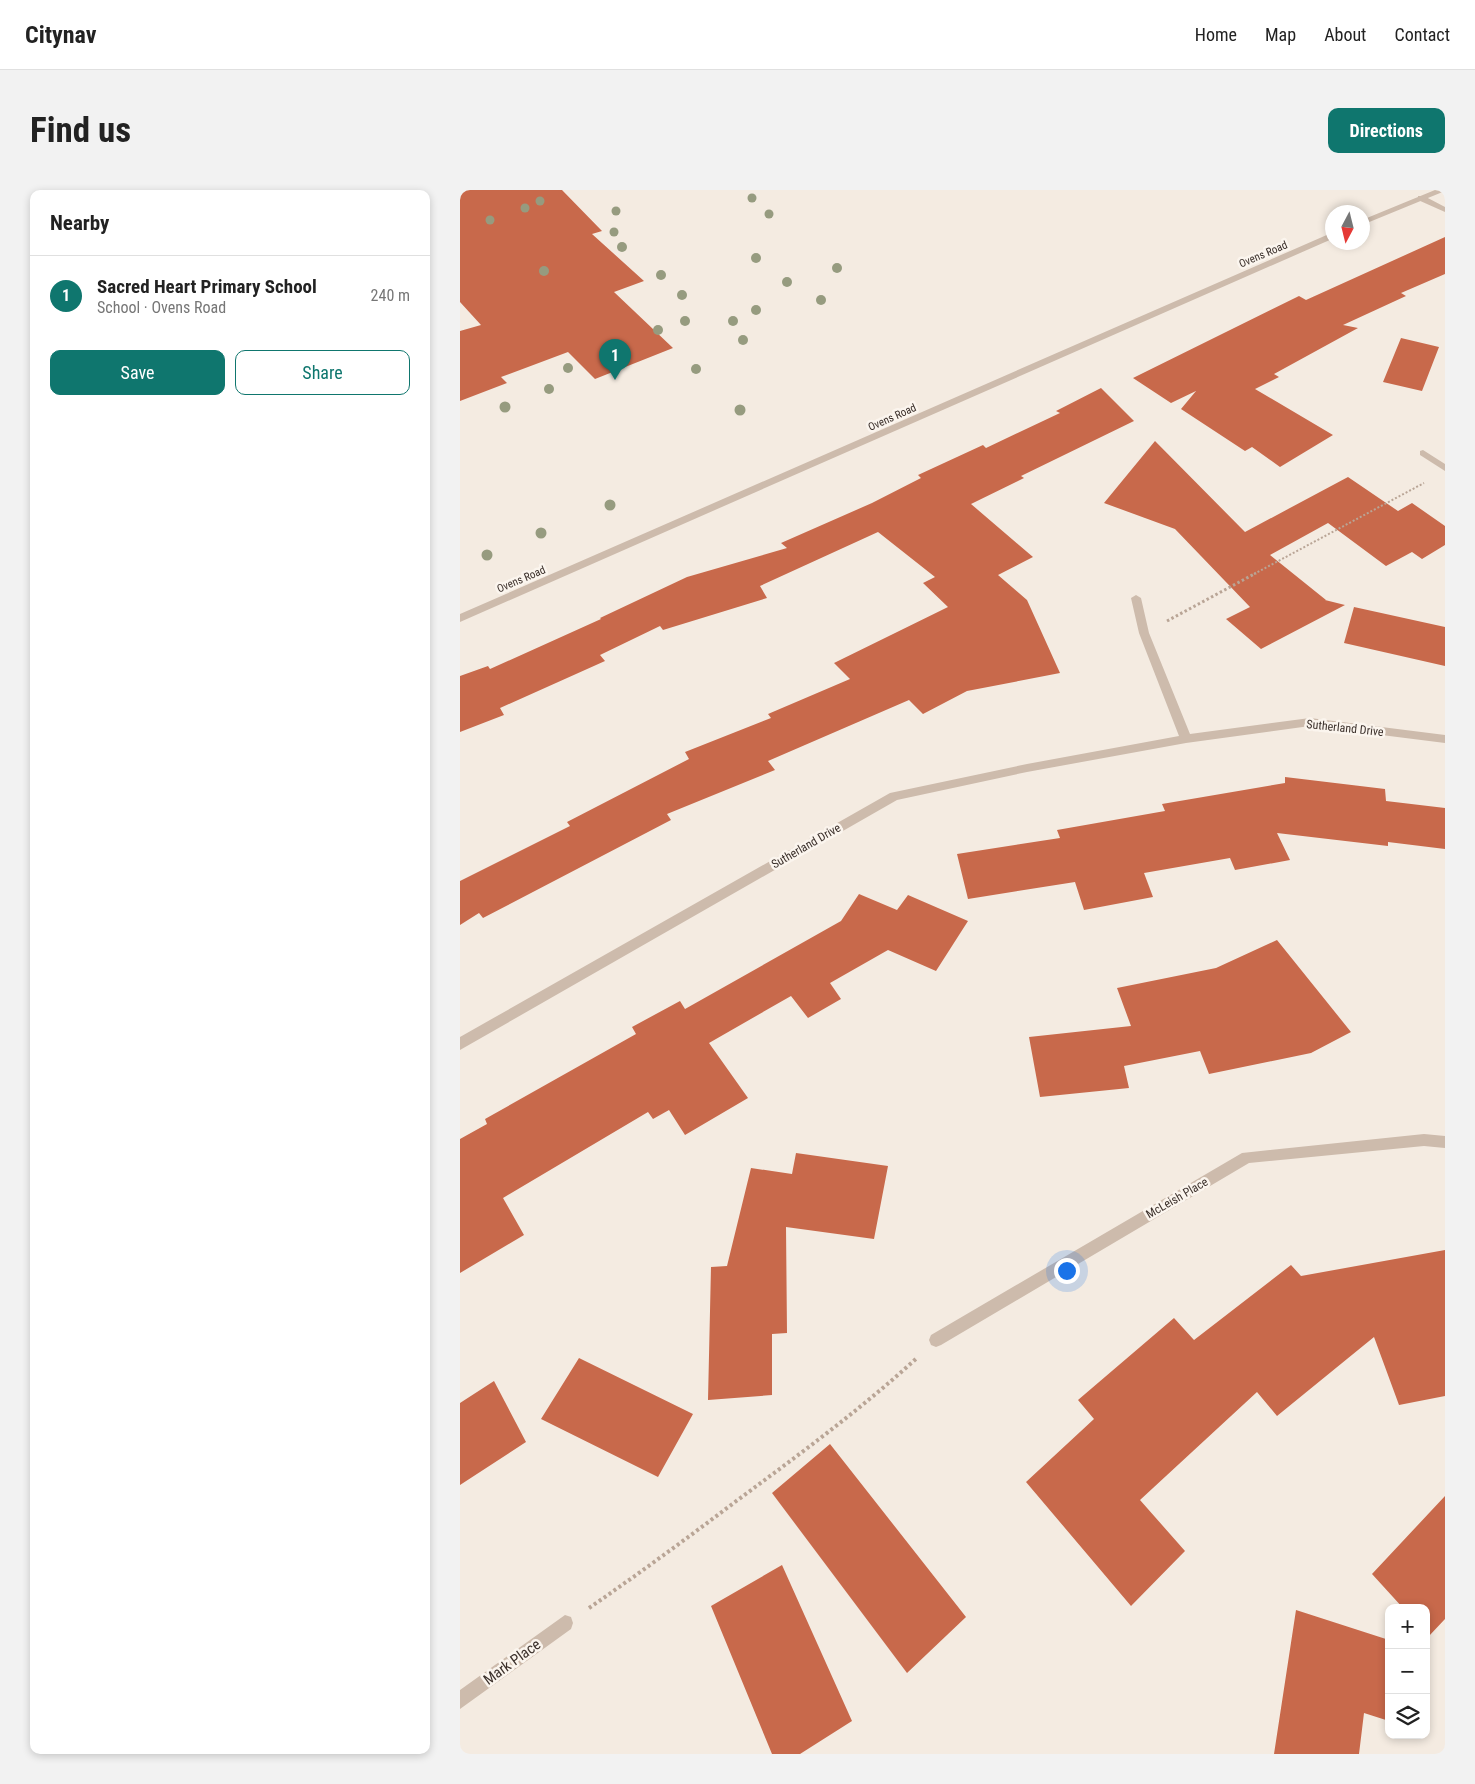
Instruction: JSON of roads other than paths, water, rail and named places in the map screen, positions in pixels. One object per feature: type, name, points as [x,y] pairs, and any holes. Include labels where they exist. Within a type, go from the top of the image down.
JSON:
[{"type":"street","points":[[1370,220],[1437,191]]},
{"type":"street","points":[[1421,198],[1445,210]]},
{"type":"street","name":"Ovens Road","points":[[460,618],[1325,239]]},
{"type":"street","points":[[1423,453],[1445,468]]},
{"type":"street","points":[[1136,598],[1144,633],[1186,739]]},
{"type":"street","name":"Sutherland Drive","points":[[460,1044],[894,796],[1027,768],[1186,739],[1310,722],[1445,739]]},
{"type":"street","name":"McLeish Place","points":[[936,1340],[1247,1157],[1424,1140],[1445,1142]]},
{"type":"street","name":"Mark Place","points":[[460,1700],[565,1623]]},
{"type":"place","name":"Sacred Heart Primary School","points":[[615,380]]}]
